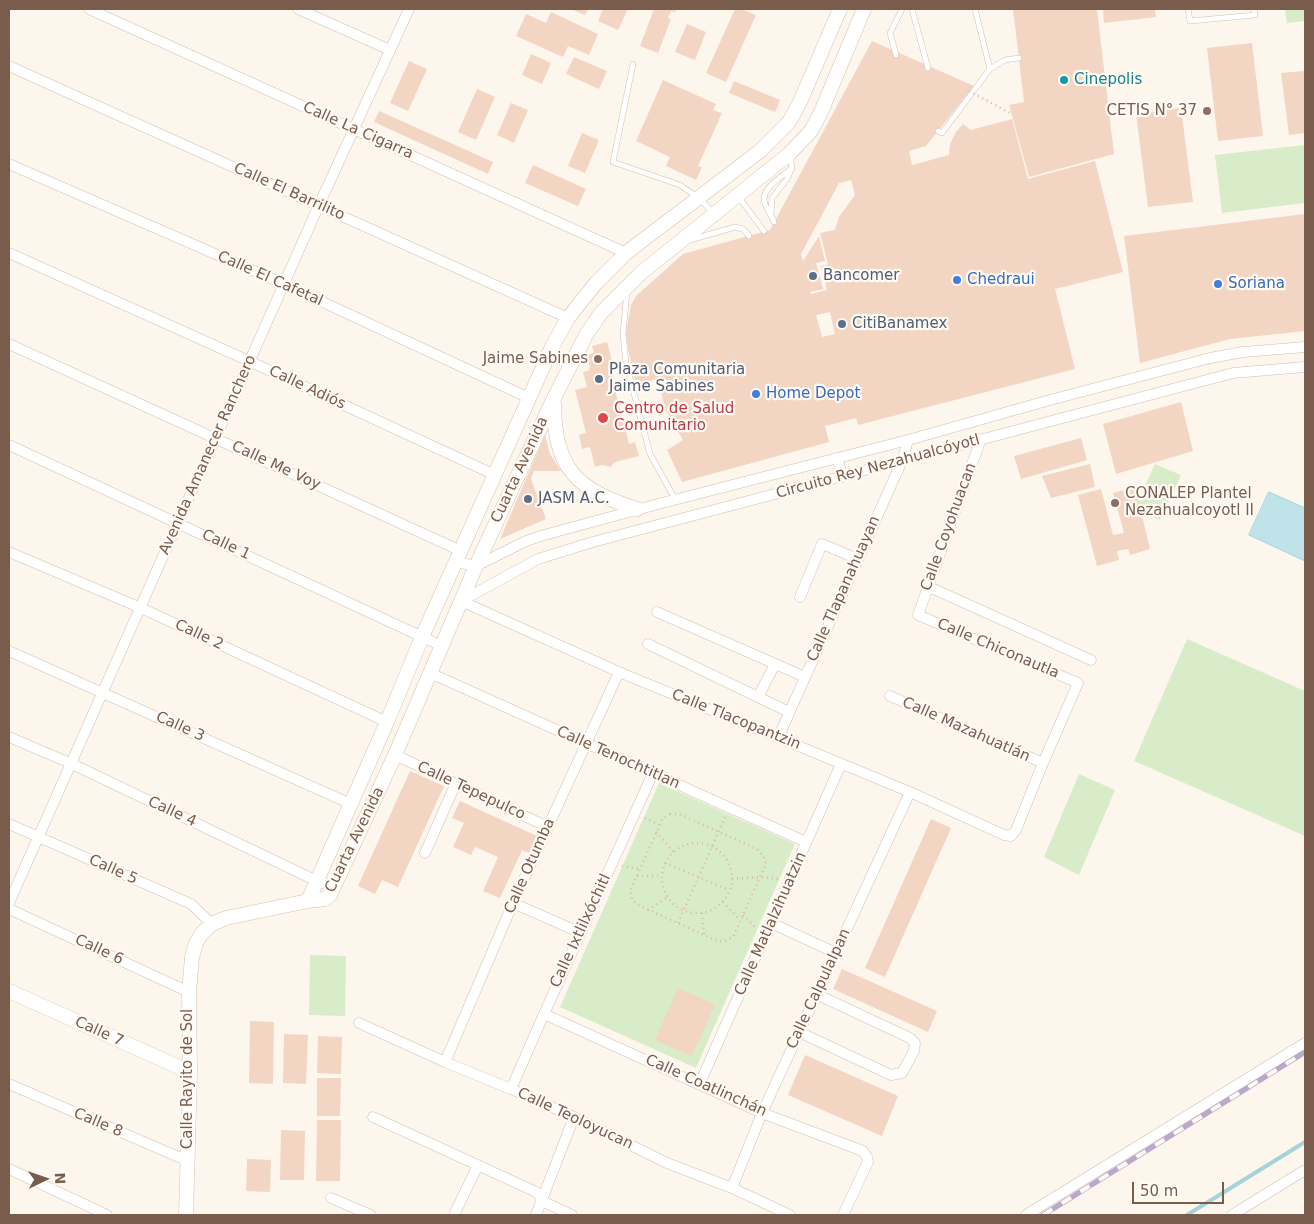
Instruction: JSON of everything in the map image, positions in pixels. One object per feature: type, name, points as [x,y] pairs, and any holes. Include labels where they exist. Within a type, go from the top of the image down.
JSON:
[{"type":"main road","name":"Cuarta Avenida","points":[[308,901],[387,722],[422,637],[552,347],[568,318],[596,283],[626,254],[760,152],[776,137],[789,122],[800,102],[840,9]]},
{"type":"main road","name":"Cuarta Avenida","points":[[308,901],[326,899],[330,896],[395,755],[476,566],[554,398],[586,335],[601,313],[641,273],[790,154],[811,131],[864,9]]},
{"type":"main road","points":[[776,137],[790,154]]},
{"type":"main road","points":[[726,177],[738,195]]},
{"type":"main road","points":[[554,398],[556,435],[560,449],[573,474],[592,492],[637,509]]},
{"type":"main road","points":[[212,924],[226,918],[308,901]]},
{"type":"main road","name":"Calle Rayito de Sol","points":[[186,1215],[190,1072],[189,992],[192,957],[196,943],[212,924]]},
{"type":"main road","name":"Calle 7","points":[[9,991],[190,1072]]},
{"type":"street","name":"Calle La Cigarra","points":[[89,9],[626,254]]},
{"type":"street","points":[[298,9],[390,50]]},
{"type":"street","name":"Avenida Amanecer Ranchero","points":[[9,903],[249,361],[409,9]]},
{"type":"street","name":"Calle El Barrilito","points":[[9,66],[568,318]]},
{"type":"street","name":"Calle El Cafetal","points":[[9,164],[284,284],[529,398]]},
{"type":"street","name":"Calle Adiós","points":[[9,253],[496,475]]},
{"type":"street","name":"Calle Me Voy","points":[[9,344],[216,438],[459,556]]},
{"type":"street","name":"Circuito Rey Nezahualcóyotl","points":[[476,566],[535,538],[637,509],[908,440],[1210,358],[1243,352],[1305,347]]},
{"type":"street","name":"Circuito Rey Nezahualcóyotl","points":[[461,602],[520,568],[559,552],[1233,373],[1305,367]]},
{"type":"street","name":"Calle Coyohuacan","points":[[918,616],[927,586],[981,439]]},
{"type":"street","name":"Calle Tlapanahuayan","points":[[778,738],[902,461],[908,440]]},
{"type":"street","name":"Calle 1","points":[[9,445],[442,646]]},
{"type":"street","points":[[837,458],[843,477]]},
{"type":"street","points":[[800,597],[822,544],[858,559]]},
{"type":"street","name":"Calle 2","points":[[9,552],[141,608],[387,722]]},
{"type":"street","points":[[459,556],[476,566]]},
{"type":"street","points":[[927,586],[1091,660]]},
{"type":"street","name":"Calle Tlacopantzin","points":[[461,602],[620,672],[910,792],[1004,835],[1011,836],[1016,830],[1042,763]]},
{"type":"street","points":[[657,612],[805,678]]},
{"type":"street","name":"Calle Chiconautla","points":[[918,616],[1078,683],[1042,763]]},
{"type":"street","points":[[648,644],[789,712]]},
{"type":"street","name":"Calle 3","points":[[9,651],[351,804]]},
{"type":"street","points":[[758,697],[775,664]]},
{"type":"street","name":"Calle Otumba","points":[[445,1062],[513,903],[620,672]]},
{"type":"street","name":"Calle Tenochtitlan","points":[[430,673],[806,842]]},
{"type":"street","name":"Calle Mazahuatlán","points":[[890,696],[1042,763]]},
{"type":"street","name":"Calle 4","points":[[9,737],[317,881],[334,887]]},
{"type":"street","name":"Calle Tepepulco","points":[[395,755],[548,827]]},
{"type":"street","name":"Calle Matlalzihuatzin","points":[[700,1083],[841,764]]},
{"type":"street","name":"Calle Ixtlilxóchitl","points":[[511,1089],[653,773]]},
{"type":"street","points":[[425,853],[456,783]]},
{"type":"street","name":"Calle Calpulalpan","points":[[732,1188],[762,1113],[910,792]]},
{"type":"street","name":"Calle 5","points":[[9,824],[191,904],[212,924]]},
{"type":"street","points":[[513,903],[581,933]]},
{"type":"street","name":"Calle 6","points":[[9,909],[189,992]]},
{"type":"street","points":[[771,923],[836,953]]},
{"type":"street","points":[[799,1032],[895,1075],[902,1073],[914,1051],[915,1043],[910,1038],[816,994]]},
{"type":"street","name":"Calle Coatlinchán","points":[[544,1014],[700,1083],[762,1113],[863,1151],[867,1157],[866,1167],[843,1215]]},
{"type":"street","name":"Calle Teoloyucan","points":[[359,1023],[574,1117],[667,1163],[732,1188],[790,1215]]},
{"type":"street","points":[[1026,1215],[1305,1044]]},
{"type":"street","name":"Calle 8","points":[[9,1084],[188,1161]]},
{"type":"street","points":[[373,1117],[534,1191],[540,1195],[542,1202]]},
{"type":"street","points":[[536,1215],[574,1117]]},
{"type":"street","points":[[454,1215],[478,1166]]},
{"type":"street","points":[[9,1169],[107,1215]]},
{"type":"street","points":[[1232,1215],[1305,1170]]},
{"type":"street","points":[[331,1198],[371,1215]]},
{"type":"street","points":[[542,1202],[572,1215]]},
{"type":"lane","points":[[896,55],[890,33],[902,9]]},
{"type":"lane","points":[[912,9],[928,68]]},
{"type":"lane","points":[[975,9],[990,69]]},
{"type":"lane","points":[[1188,9],[1190,21],[1255,15],[1254,9]]},
{"type":"lane","points":[[938,131],[942,133],[990,69],[1005,60],[1019,58]]},
{"type":"lane","points":[[633,64],[614,162],[680,185],[699,198],[714,214]]},
{"type":"lane","points":[[771,213],[772,198],[787,179],[792,168],[790,154]]},
{"type":"lane","points":[[774,222],[771,213],[764,203],[765,192],[792,168]]},
{"type":"lane","points":[[738,195],[764,232]]},
{"type":"lane","points":[[677,244],[735,227],[742,229],[749,236]]},
{"type":"lane","points":[[627,286],[623,334],[626,363],[650,454],[675,499]]},
{"type":"path","points":[[969,91],[1012,114]]},
{"type":"path","points":[[678,923],[730,808]]},
{"type":"path","points":[[635,814],[660,825]]},
{"type":"path","points":[[674,814],[757,849],[760,852],[766,864],[733,937],[730,939],[717,941],[635,903],[630,891],[660,825],[663,818],[674,814]]},
{"type":"path","points":[[656,832],[674,852]]},
{"type":"path","points":[[692,843],[712,846],[725,857],[732,872],[729,890],[723,902],[710,911],[702,913],[683,910],[672,902],[663,888],[662,876],[665,863],[679,848],[692,843]]},
{"type":"path","points":[[665,863],[729,890]]},
{"type":"path","points":[[612,864],[640,869]]},
{"type":"path","points":[[637,876],[662,876]]},
{"type":"path","points":[[732,880],[760,877],[790,880]]},
{"type":"path","points":[[648,910],[668,897]]},
{"type":"path","points":[[723,902],[740,920]]},
{"type":"path","points":[[702,913],[704,935]]},
{"type":"path","points":[[743,915],[765,937]]},
{"type":"green space","points":[[1285,9],[1305,9],[1305,21],[1287,23]]},
{"type":"green space","points":[[1305,145],[1305,203],[1222,213],[1215,155]]},
{"type":"green space","points":[[1155,464],[1181,475],[1160,520],[1142,513],[1138,501]]},
{"type":"green space","points":[[1187,639],[1305,691],[1305,836],[1134,761]]},
{"type":"green space","points":[[1079,774],[1115,790],[1079,875],[1044,857]]},
{"type":"green space","points":[[659,783],[795,844],[696,1068],[560,1007]]},
{"type":"green space","points":[[310,955],[346,956],[345,1016],[309,1015]]},
{"type":"water","points":[[1269,492],[1305,508],[1305,561],[1249,535]]},
{"type":"building","points":[[571,9],[588,9],[585,15]]},
{"type":"building","points":[[603,9],[628,9],[618,30],[598,21]]},
{"type":"building","points":[[654,9],[676,9],[675,12],[671,11],[668,18],[671,19],[658,53],[640,46]]},
{"type":"building","points":[[735,9],[741,9],[756,15],[726,82],[706,73]]},
{"type":"building","name":"Cinepolis","points":[[1013,9],[1097,9],[1114,154],[1029,177],[1009,105],[1024,102]]},
{"type":"building","points":[[1103,9],[1155,9],[1156,17],[1104,23]]},
{"type":"building","points":[[551,12],[598,34],[589,55],[568,46],[563,57],[516,36],[526,14],[546,23]]},
{"type":"building","points":[[687,24],[706,32],[695,60],[675,52]]},
{"type":"building","points":[[872,41],[974,86],[926,146],[909,151],[912,165],[949,155],[950,144],[956,132],[963,124],[971,130],[1012,119],[1028,179],[1095,161],[1123,272],[1055,289],[1075,369],[858,425],[856,418],[825,426],[829,442],[682,482],[667,450],[683,440],[665,408],[658,379],[636,384],[626,332],[631,305],[636,296],[683,254],[770,230]],"holes":[[[851,180],[855,195],[839,217],[835,230],[820,233],[828,264],[821,266],[827,290],[811,294],[810,292],[823,289],[816,263],[825,261],[819,236],[803,261],[801,254],[839,183]],[[830,312],[835,334],[822,337],[816,315]]]},
{"type":"building","points":[[1252,43],[1263,136],[1218,141],[1207,48]]},
{"type":"building","points":[[531,54],[551,63],[542,84],[522,75]]},
{"type":"building","points":[[574,57],[607,71],[599,89],[566,74]]},
{"type":"building","points":[[409,61],[427,69],[408,111],[390,103]]},
{"type":"building","points":[[1304,71],[1305,133],[1289,135],[1281,73]]},
{"type":"building","points":[[663,80],[716,104],[713,110],[722,113],[698,166],[702,167],[696,180],[666,166],[670,157],[636,141]]},
{"type":"building","points":[[734,81],[780,100],[775,112],[729,93]]},
{"type":"building","points":[[477,89],[495,97],[476,140],[458,132]]},
{"type":"building","points":[[511,103],[528,110],[514,143],[497,135]]},
{"type":"building","points":[[1181,108],[1193,202],[1148,207],[1136,114]]},
{"type":"building","points":[[379,111],[493,162],[488,174],[374,122]]},
{"type":"building","points":[[582,133],[599,140],[585,173],[568,166]]},
{"type":"building","points":[[533,165],[586,189],[578,206],[525,183]]},
{"type":"building","name":"Soriana","points":[[1305,214],[1305,331],[1230,339],[1140,363],[1124,236]]},
{"type":"building","name":"Centro de Salud Comunitario","points":[[607,342],[613,365],[609,366],[629,444],[635,442],[639,456],[615,462],[610,467],[602,465],[595,467],[590,447],[582,449],[579,435],[586,433],[575,390],[587,387],[583,372],[588,371],[590,367],[587,355],[594,353],[592,346]]},
{"type":"building","points":[[1181,402],[1193,451],[1116,474],[1103,424]]},
{"type":"building","name":"JASM A.C.","points":[[545,435],[550,454],[561,471],[534,471],[531,479],[546,519],[500,539]]},
{"type":"building","points":[[1081,438],[1087,460],[1021,479],[1014,456]]},
{"type":"building","points":[[1090,464],[1095,487],[1051,498],[1042,476]]},
{"type":"building","points":[[1135,487],[1150,549],[1130,555],[1128,549],[1117,551],[1119,560],[1097,566],[1078,495],[1101,489],[1113,535],[1124,533],[1113,493]]},
{"type":"building","points":[[410,771],[444,786],[398,887],[382,880],[375,894],[358,886]]},
{"type":"building","points":[[460,801],[537,836],[529,853],[522,850],[500,898],[483,891],[498,857],[475,847],[471,855],[453,847],[464,823],[452,818]]},
{"type":"building","points":[[931,819],[951,828],[885,977],[865,968]]},
{"type":"building","points":[[842,969],[937,1011],[928,1032],[833,989]]},
{"type":"building","points":[[678,988],[715,1004],[692,1056],[655,1040]]},
{"type":"building","points":[[250,1021],[274,1022],[273,1084],[249,1083]]},
{"type":"building","points":[[284,1034],[308,1035],[306,1084],[283,1083]]},
{"type":"building","points":[[318,1036],[342,1037],[341,1074],[317,1073]]},
{"type":"building","points":[[805,1055],[898,1096],[882,1136],[788,1095]]},
{"type":"building","points":[[317,1078],[341,1078],[340,1116],[317,1116]]},
{"type":"building","points":[[317,1120],[341,1120],[340,1181],[316,1181]]},
{"type":"building","points":[[281,1130],[305,1131],[304,1180],[280,1180]]},
{"type":"building","points":[[247,1159],[271,1160],[270,1192],[246,1191]]},
{"type":"waterway","points":[[1187,1215],[1305,1142]]},
{"type":"railway","points":[[1043,1215],[1305,1052]]},
{"type":"place","name":"Cinepolis","points":[[1064,80]]},
{"type":"place","name":"CETIS N° 37","points":[[1207,111]]},
{"type":"place","name":"Bancomer","points":[[813,276]]},
{"type":"place","name":"Chedraui","points":[[957,280]]},
{"type":"place","name":"Soriana","points":[[1218,284]]},
{"type":"place","name":"CitiBanamex","points":[[842,324]]},
{"type":"place","name":"Jaime Sabines","points":[[598,359]]},
{"type":"place","name":"Plaza Comunitaria Jaime Sabines","points":[[599,379]]},
{"type":"place","name":"Home Depot","points":[[756,394]]},
{"type":"place","name":"Centro de Salud Comunitario","points":[[603,418]]},
{"type":"place","name":"JASM A.C.","points":[[528,499]]},
{"type":"place","name":"CONALEP Plantel Nezahualcoyotl II","points":[[1115,503]]}]
